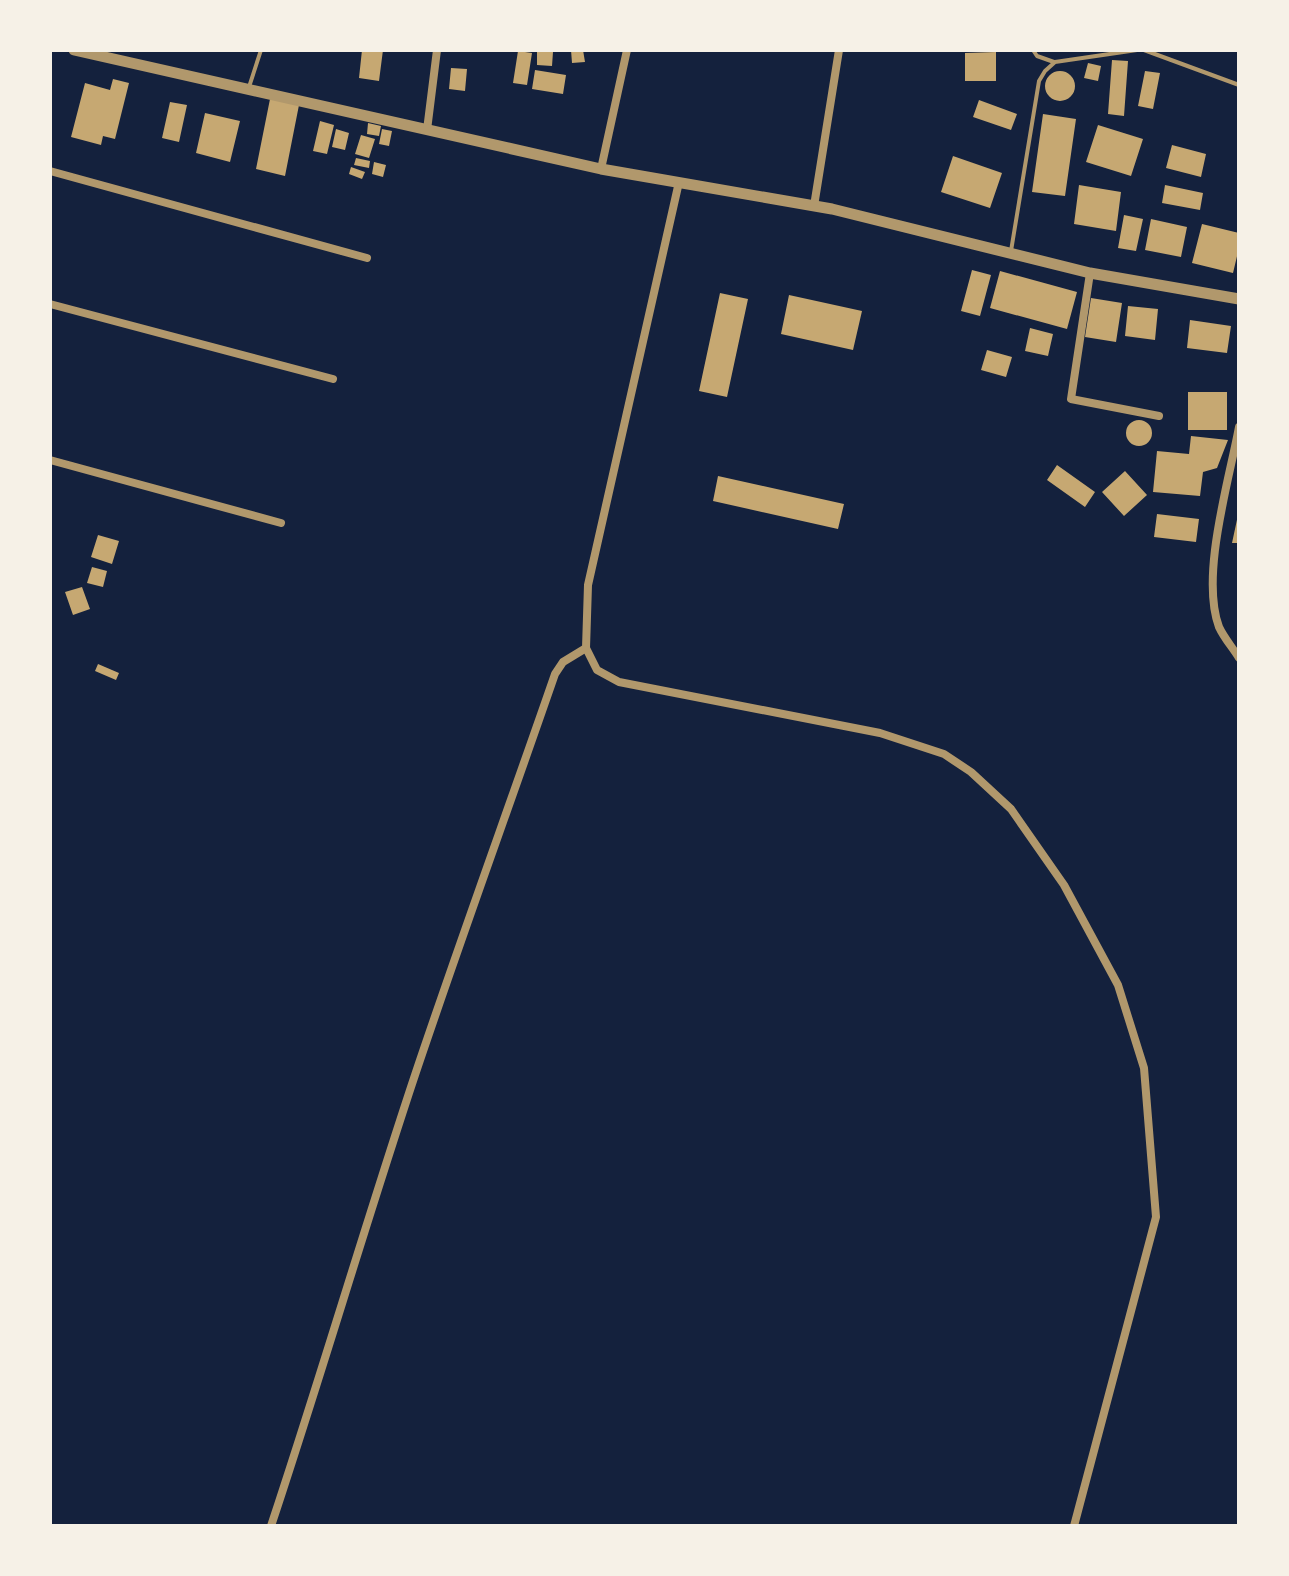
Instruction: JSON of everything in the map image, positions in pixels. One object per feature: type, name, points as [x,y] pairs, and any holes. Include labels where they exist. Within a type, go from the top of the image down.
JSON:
[{"type":"street","points":[[74,50],[601,169],[814,206],[1090,273],[1239,299]]},
{"type":"street","points":[[427,130],[437,50]]},
{"type":"street","points":[[601,169],[627,50]]},
{"type":"street","points":[[814,206],[839,50]]},
{"type":"street","points":[[50,171],[367,258]]},
{"type":"street","points":[[679,182],[588,585],[586,648],[597,670],[619,682],[880,733],[944,754],[971,772],[1011,809],[1064,885],[1118,985],[1144,1068],[1156,1217],[1074,1526]]},
{"type":"street","points":[[1090,273],[1071,399],[1159,416]]},
{"type":"street","points":[[50,304],[333,379]]},
{"type":"street","points":[[1239,427],[1212,568],[1212,598],[1220,628],[1239,658]]},
{"type":"street","points":[[50,460],[281,523]]},
{"type":"street","points":[[271,1526],[321,1378],[365,1226],[416,1071],[555,674],[563,662],[586,648]]},
{"type":"lane","points":[[248,89],[261,50]]},
{"type":"lane","points":[[1033,50],[1037,56],[1055,62],[1137,50]]},
{"type":"lane","points":[[1144,50],[1239,85]]},
{"type":"lane","points":[[1010,253],[1039,81],[1055,62]]},
{"type":"building","points":[[362,50],[383,50],[379,81],[359,78]]},
{"type":"building","points":[[571,50],[583,50],[585,62],[572,63]]},
{"type":"building","points":[[518,51],[532,53],[527,85],[513,83]]},
{"type":"building","points":[[537,52],[553,52],[552,66],[537,65]]},
{"type":"building","points":[[996,52],[996,81],[965,81],[965,53]]},
{"type":"building","points":[[1112,60],[1128,61],[1124,116],[1108,114]]},
{"type":"building","points":[[1088,63],[1101,66],[1098,81],[1084,78]]},
{"type":"building","points":[[451,68],[467,69],[465,91],[449,89]]},
{"type":"building","points":[[535,70],[566,75],[563,94],[532,89]]},
{"type":"building","points":[[1060,71],[1071,75],[1075,86],[1071,97],[1060,101],[1049,97],[1045,86],[1049,75]]},
{"type":"building","points":[[1145,71],[1160,73],[1153,109],[1138,106]]},
{"type":"building","points":[[113,79],[129,83],[115,139],[103,136],[101,145],[71,137],[85,83],[110,90]]},
{"type":"building","points":[[270,99],[299,105],[285,176],[256,169]]},
{"type":"building","points":[[979,100],[1017,114],[1011,130],[973,117]]},
{"type":"building","points":[[170,102],[187,105],[179,142],[162,138]]},
{"type":"building","points":[[205,113],[240,121],[230,162],[196,153]]},
{"type":"building","points":[[1043,114],[1076,119],[1065,196],[1032,192]]},
{"type":"building","points":[[320,121],[334,125],[327,154],[313,151]]},
{"type":"building","points":[[368,123],[381,126],[379,136],[367,134]]},
{"type":"building","points":[[1098,125],[1143,139],[1131,176],[1086,162]]},
{"type":"building","points":[[336,129],[349,133],[345,150],[332,147]]},
{"type":"building","points":[[382,129],[392,131],[389,146],[379,144]]},
{"type":"building","points":[[361,135],[375,139],[369,158],[355,154]]},
{"type":"building","points":[[1172,145],[1206,154],[1201,177],[1166,168]]},
{"type":"building","points":[[953,156],[1002,173],[990,208],[941,192]]},
{"type":"building","points":[[356,158],[370,161],[369,168],[354,165]]},
{"type":"building","points":[[374,162],[386,165],[383,177],[372,174]]},
{"type":"building","points":[[351,167],[365,172],[362,179],[349,174]]},
{"type":"building","points":[[1079,185],[1121,192],[1116,231],[1074,224]]},
{"type":"building","points":[[1165,185],[1203,193],[1200,210],[1162,203]]},
{"type":"building","points":[[1124,215],[1143,219],[1136,251],[1118,248]]},
{"type":"building","points":[[1151,219],[1187,227],[1181,257],[1145,250]]},
{"type":"building","points":[[1202,224],[1239,233],[1233,273],[1192,263]]},
{"type":"building","points":[[972,270],[991,275],[980,316],[961,311]]},
{"type":"building","points":[[1000,271],[1077,292],[1067,329],[990,308]]},
{"type":"building","points":[[720,293],[748,299],[727,397],[699,391]]},
{"type":"building","points":[[789,295],[862,311],[853,350],[781,334]]},
{"type":"building","points":[[1091,298],[1122,303],[1116,342],[1085,337]]},
{"type":"building","points":[[1128,306],[1158,309],[1155,340],[1125,336]]},
{"type":"building","points":[[1190,320],[1231,326],[1227,353],[1187,348]]},
{"type":"building","points":[[1030,328],[1053,334],[1048,356],[1025,351]]},
{"type":"building","points":[[987,350],[1012,357],[1006,377],[981,370]]},
{"type":"building","points":[[1188,392],[1227,392],[1227,430],[1188,430]]},
{"type":"building","points":[[1139,420],[1149,423],[1152,433],[1149,443],[1139,446],[1129,443],[1126,433],[1129,423]]},
{"type":"building","points":[[1191,436],[1228,440],[1217,468],[1203,472],[1200,496],[1153,492],[1157,451],[1189,454]]},
{"type":"building","points":[[1057,465],[1095,492],[1085,507],[1047,480]]},
{"type":"building","points":[[1125,471],[1147,495],[1124,516],[1102,492]]},
{"type":"building","points":[[718,476],[844,504],[838,529],[713,501]]},
{"type":"building","points":[[1157,514],[1199,519],[1196,542],[1154,537]]},
{"type":"building","points":[[1238,515],[1239,543],[1232,543]]},
{"type":"building","points":[[98,535],[119,541],[112,564],[91,557]]},
{"type":"building","points":[[92,567],[107,571],[103,587],[87,583]]},
{"type":"building","points":[[82,587],[90,609],[73,615],[65,592]]},
{"type":"building","points":[[98,664],[119,673],[116,680],[95,671]]}]
